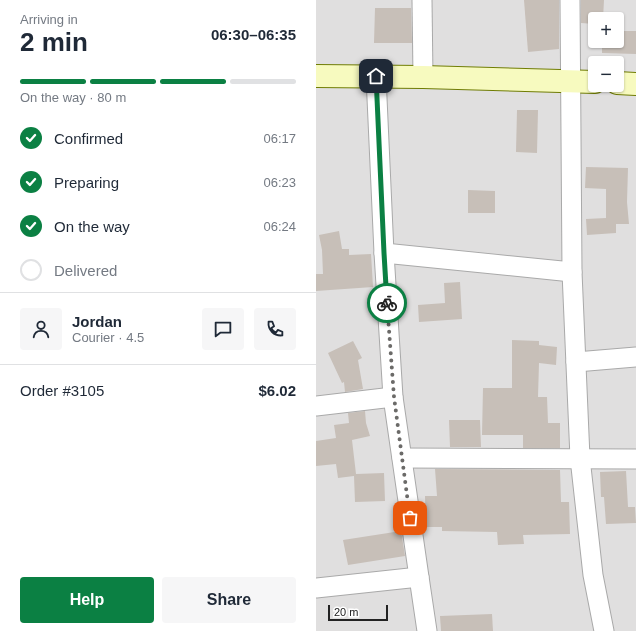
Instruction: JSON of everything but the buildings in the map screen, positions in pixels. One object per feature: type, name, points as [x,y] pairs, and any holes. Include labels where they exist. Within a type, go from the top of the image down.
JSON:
[{"type":"street","points":[[422,0],[422,77]]},
{"type":"street","points":[[570,0],[572,272],[580,458],[593,575],[604,631]]},
{"type":"street","points":[[316,76],[376,76],[588,82]]},
{"type":"street","points":[[376,76],[384,253],[394,397],[427,631]]},
{"type":"street","points":[[624,83],[636,84]]},
{"type":"street","points":[[384,253],[572,272]]},
{"type":"street","points":[[576,362],[636,357]]},
{"type":"street","points":[[316,406],[394,397]]},
{"type":"street","points":[[402,458],[636,459]]},
{"type":"street","points":[[316,588],[419,578]]},
{"type":"shaded area","points":[[316,0],[636,0],[636,631],[316,631]]},
{"type":"way so far","points":[[387,303],[394,397],[410,518]]},
{"type":"route","points":[[376,76],[387,303]]}]
